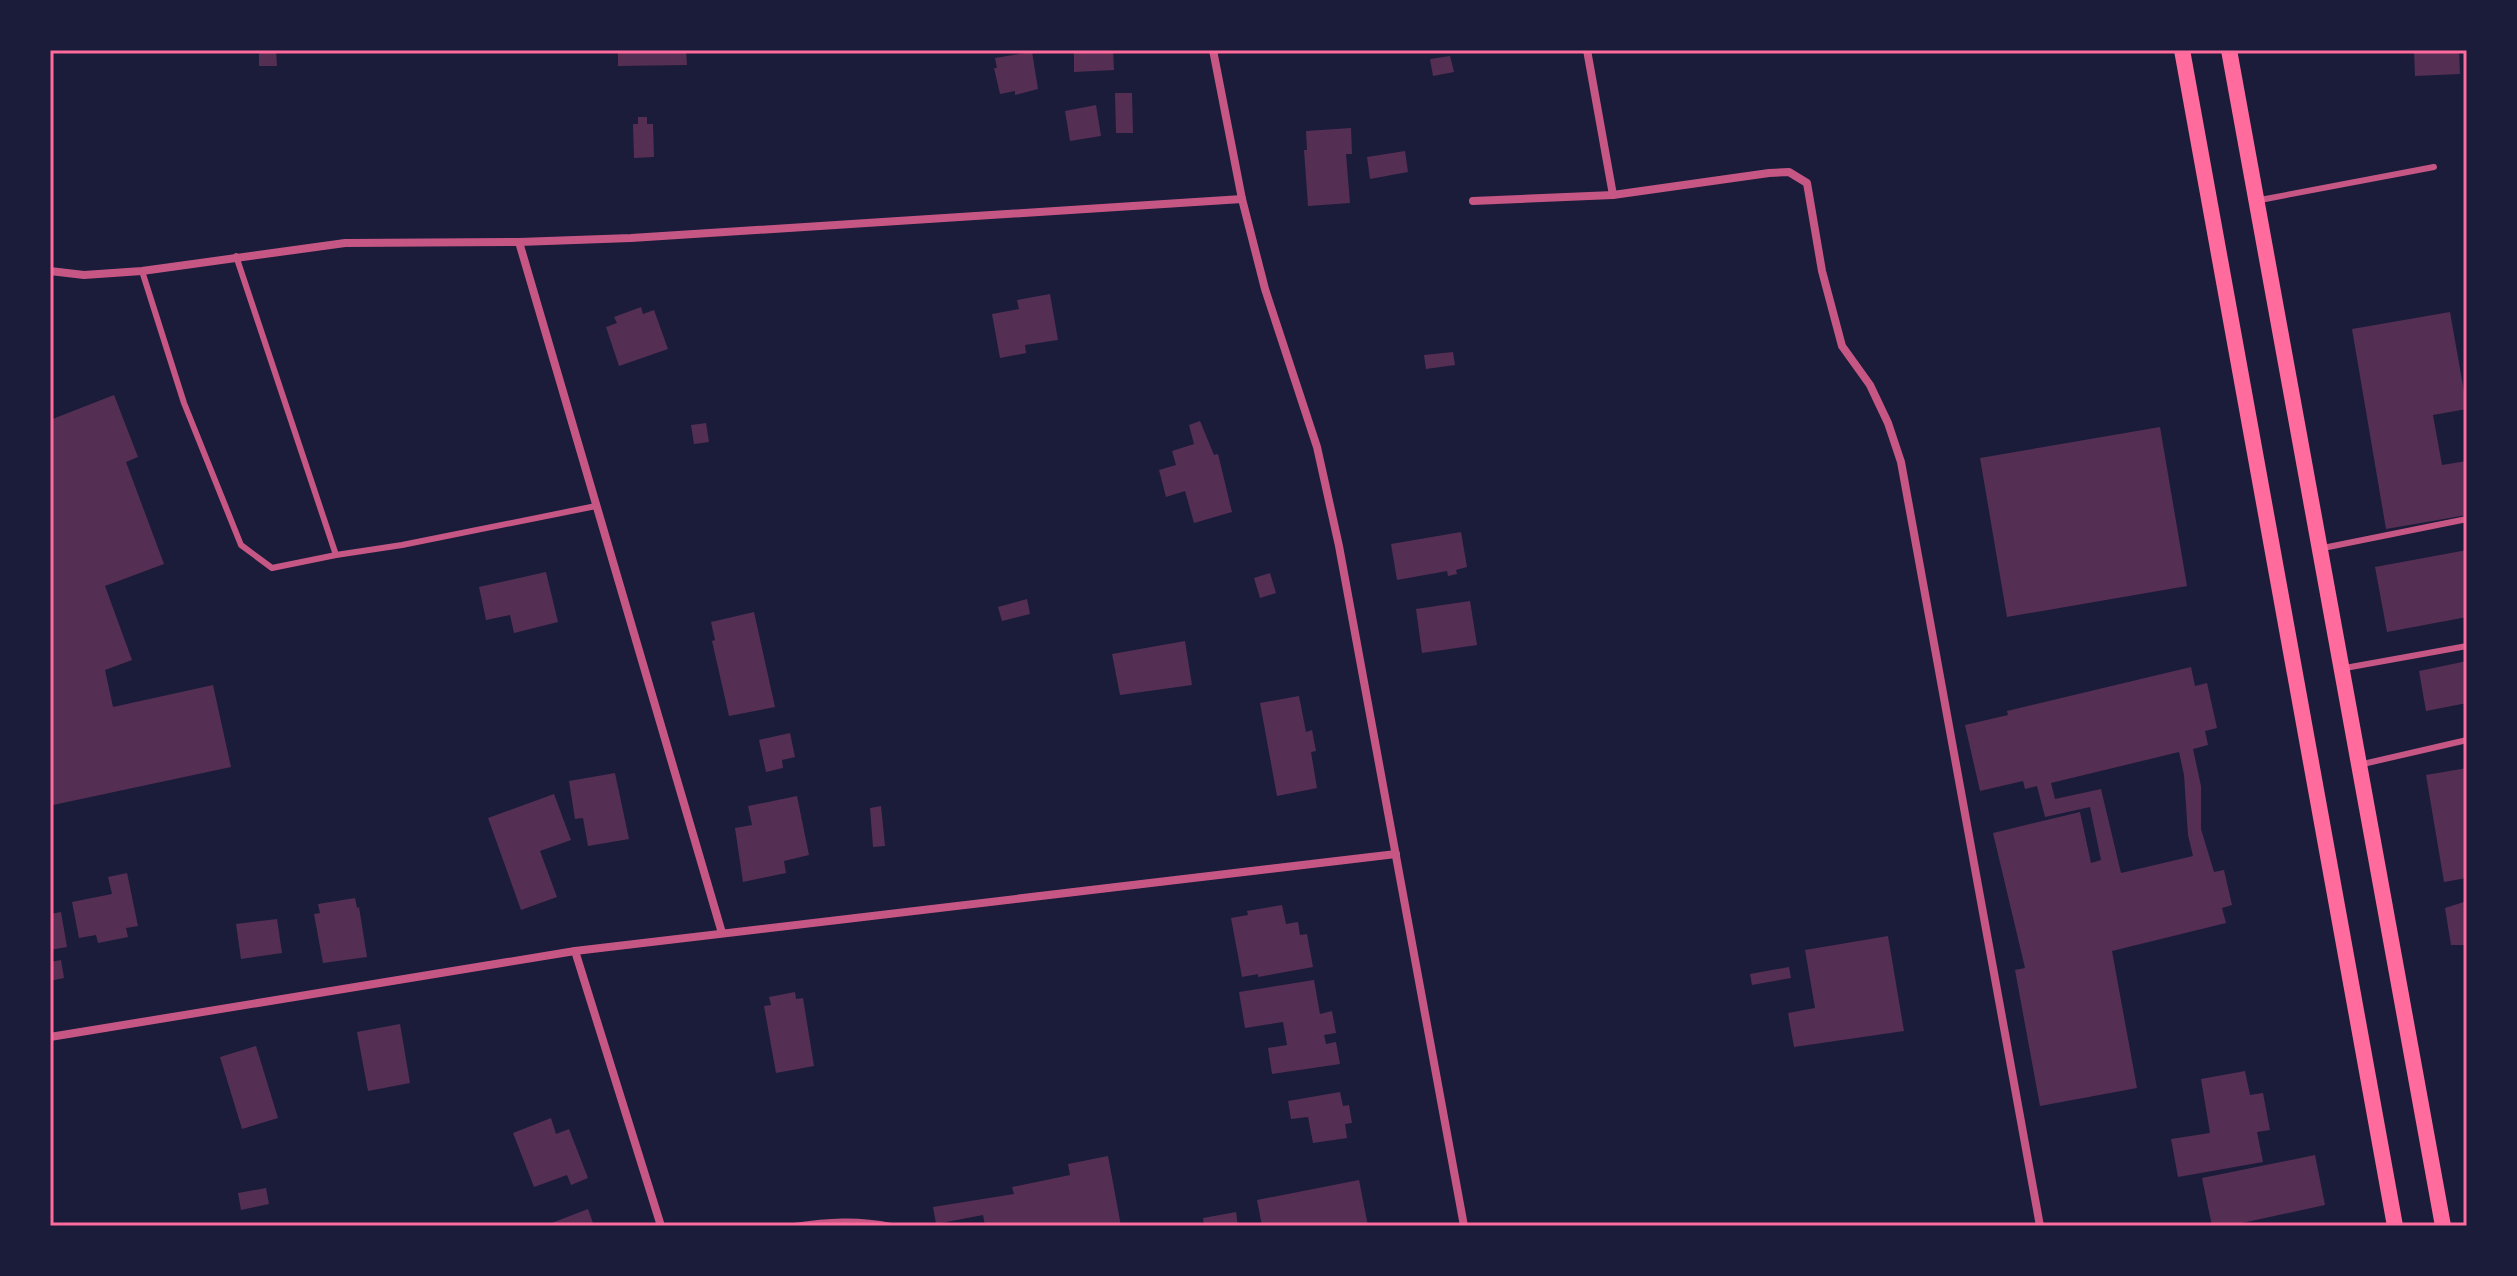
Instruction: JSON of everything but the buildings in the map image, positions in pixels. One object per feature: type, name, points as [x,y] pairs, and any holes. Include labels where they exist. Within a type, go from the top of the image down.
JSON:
[{"type":"main road","points":[[2182,50],[2395,1226]]},
{"type":"main road","points":[[2229,50],[2443,1226]]},
{"type":"street","points":[[1213,50],[1242,199],[1265,289],[1317,447],[1339,546],[1464,1226]]},
{"type":"street","points":[[1587,50],[1613,195]]},
{"type":"street","points":[[1473,201],[1613,195],[1769,173],[1789,172],[1807,183],[1822,271],[1842,346],[1870,385],[1888,423],[1901,462],[2040,1226]]},
{"type":"street","points":[[50,271],[84,275],[142,271],[345,243],[631,238],[1242,199]]},
{"type":"street","points":[[519,242],[722,933]]},
{"type":"street","points":[[50,1037],[575,951],[1396,854]]},
{"type":"street","points":[[575,951],[661,1226]]},
{"type":"lane","points":[[2256,200],[2434,167]]},
{"type":"lane","points":[[236,256],[336,555]]},
{"type":"lane","points":[[142,271],[184,403],[241,545],[272,568],[596,506]]},
{"type":"lane","points":[[2319,549],[2467,519]]},
{"type":"lane","points":[[2342,669],[2467,646]]},
{"type":"lane","points":[[2359,765],[2467,740]]},
{"type":"lane","points":[[794,1226],[829,1220],[891,1226]]}]
